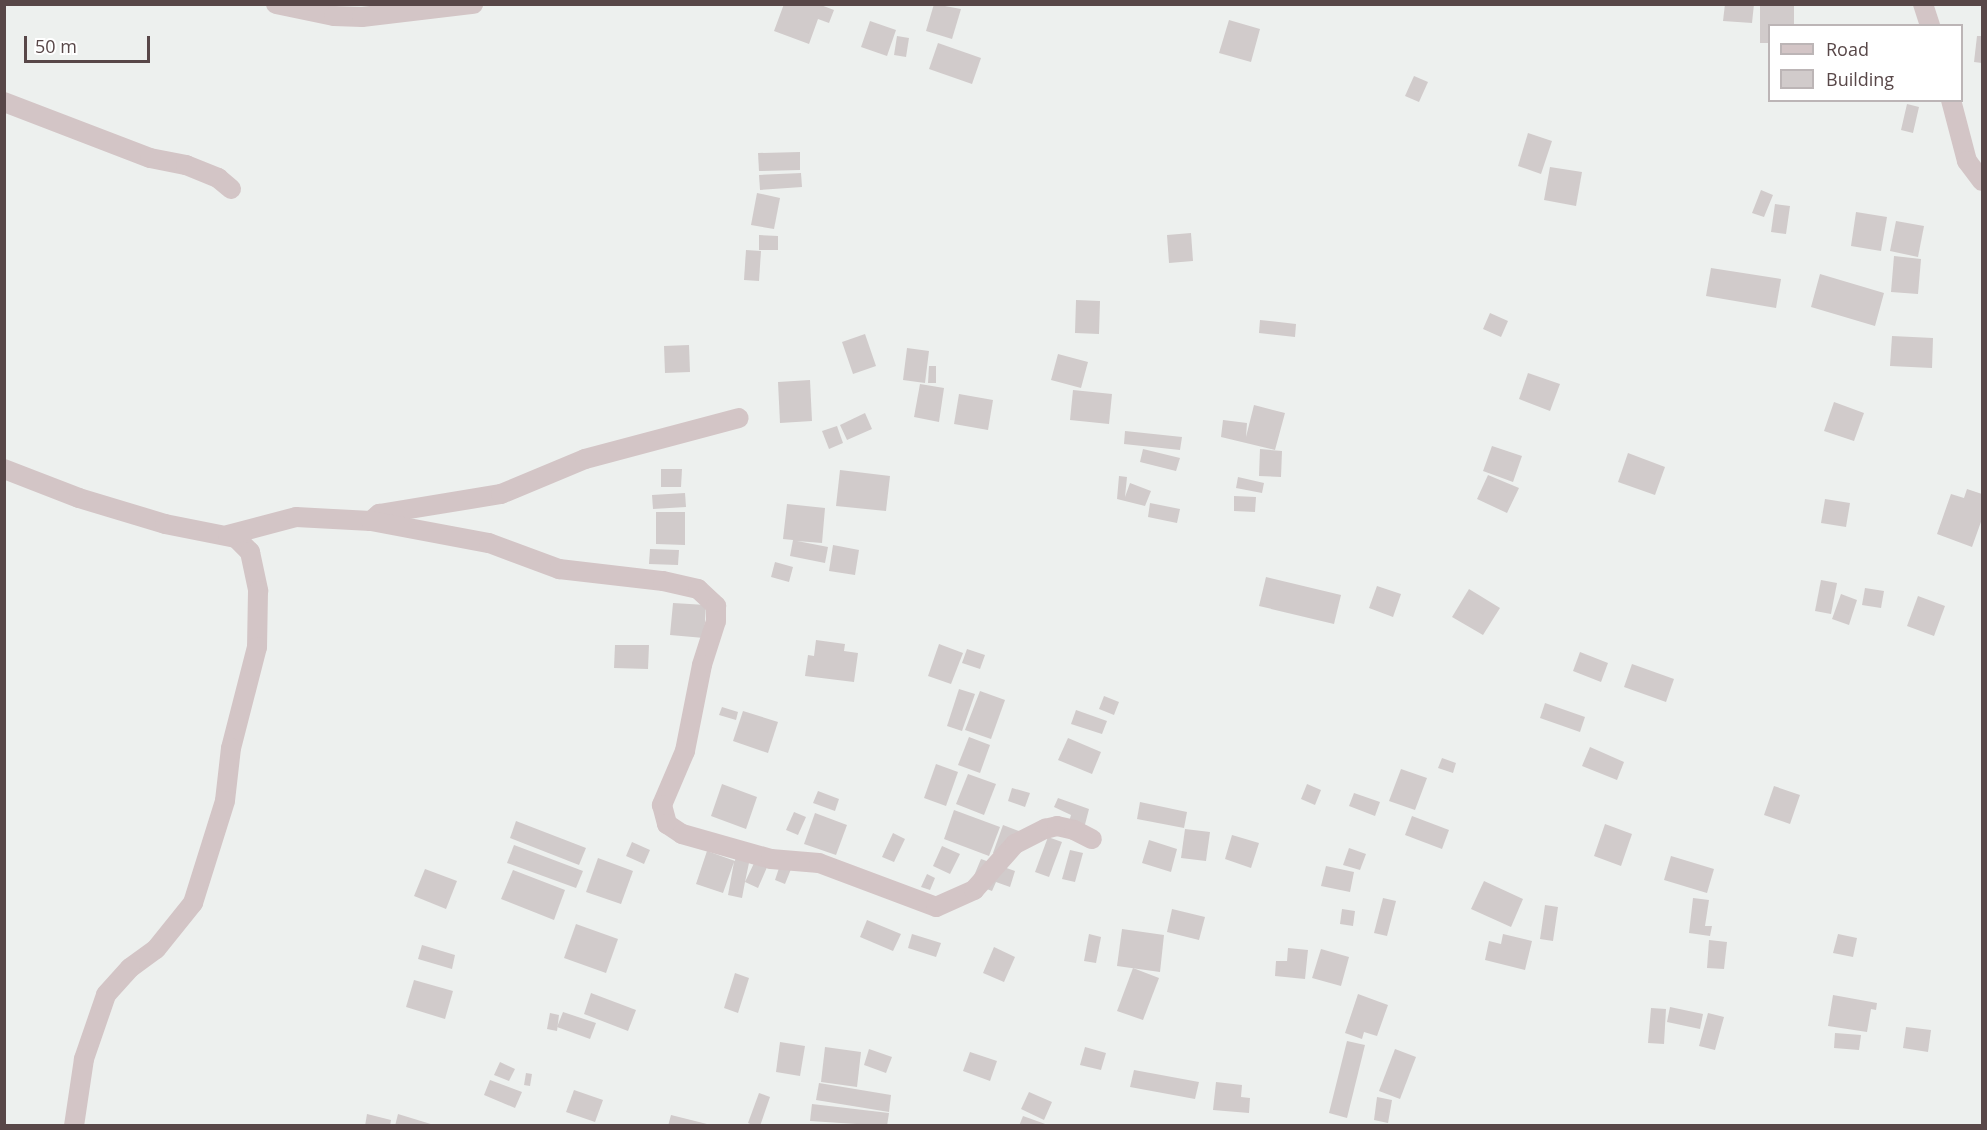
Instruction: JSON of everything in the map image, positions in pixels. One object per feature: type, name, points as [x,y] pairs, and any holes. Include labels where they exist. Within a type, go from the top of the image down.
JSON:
[{"type":"street","points":[[276,4],[334,16],[370,10],[473,4]]},
{"type":"street","points":[[1923,4],[1929,24]]},
{"type":"street","points":[[4,102],[150,158],[186,165],[218,178],[231,189]]},
{"type":"street","points":[[1952,102],[1967,161],[1983,181]]},
{"type":"street","points":[[371,520],[379,514],[501,494],[585,459],[739,418]]},
{"type":"street","points":[[4,469],[79,498],[165,524],[228,535],[296,517],[371,520],[489,543],[559,569],[663,581],[708,596],[716,606],[716,621],[702,665],[685,751],[662,805],[667,824],[682,834],[771,859],[819,863],[936,907],[974,890],[1015,843],[1045,829],[1057,826],[1074,830],[1092,839]]},
{"type":"street","points":[[74,1125],[84,1059],[102,1004],[130,968],[156,948],[187,914],[225,801],[231,748],[257,647],[258,591],[250,552],[228,535]]},
{"type":"building","points":[[784,4],[818,4],[834,10],[829,23],[818,19],[809,44],[774,31]]},
{"type":"building","points":[[934,4],[961,9],[952,39],[926,31]]},
{"type":"building","points":[[1725,4],[1754,4],[1752,23],[1723,21]]},
{"type":"building","points":[[1760,4],[1794,4],[1794,24],[1768,24],[1768,43],[1760,43]]},
{"type":"building","points":[[1229,20],[1260,29],[1251,62],[1219,53]]},
{"type":"building","points":[[870,21],[896,30],[887,56],[861,47]]},
{"type":"building","points":[[897,36],[909,38],[906,57],[894,55]]},
{"type":"building","points":[[1977,36],[1982,36],[1982,63],[1974,62]]},
{"type":"building","points":[[938,43],[981,58],[972,84],[929,69]]},
{"type":"building","points":[[1414,76],[1428,82],[1419,102],[1405,96]]},
{"type":"building","points":[[1907,104],[1919,107],[1913,133],[1901,130]]},
{"type":"building","points":[[1528,133],[1552,141],[1541,174],[1518,166]]},
{"type":"building","points":[[800,152],[800,170],[759,171],[758,153]]},
{"type":"building","points":[[1550,167],[1582,172],[1576,206],[1544,200]]},
{"type":"building","points":[[801,173],[802,187],[760,190],[759,175]]},
{"type":"building","points":[[1761,190],[1773,195],[1764,217],[1752,213]]},
{"type":"building","points":[[757,193],[780,198],[774,229],[751,225]]},
{"type":"building","points":[[1775,204],[1790,206],[1786,234],[1771,232]]},
{"type":"building","points":[[1856,212],[1887,217],[1881,251],[1851,246]]},
{"type":"building","points":[[1896,221],[1924,226],[1918,257],[1890,251]]},
{"type":"building","points":[[1191,233],[1193,261],[1169,263],[1167,235]]},
{"type":"building","points":[[759,235],[778,236],[778,250],[759,250]]},
{"type":"building","points":[[746,250],[761,251],[759,281],[744,280]]},
{"type":"building","points":[[1894,256],[1921,259],[1918,294],[1891,292]]},
{"type":"building","points":[[1711,268],[1781,279],[1776,308],[1706,296]]},
{"type":"building","points":[[1820,274],[1884,293],[1875,326],[1811,307]]},
{"type":"building","points":[[1076,300],[1100,301],[1099,334],[1075,333]]},
{"type":"building","points":[[1490,313],[1508,321],[1501,337],[1483,329]]},
{"type":"building","points":[[1260,320],[1296,324],[1295,337],[1259,333]]},
{"type":"building","points":[[865,334],[876,366],[853,374],[842,342]]},
{"type":"building","points":[[1892,336],[1933,338],[1932,368],[1890,366]]},
{"type":"building","points":[[689,345],[690,372],[665,373],[664,346]]},
{"type":"building","points":[[907,348],[929,351],[925,383],[903,380]]},
{"type":"building","points":[[1058,354],[1088,362],[1081,388],[1051,380]]},
{"type":"building","points":[[929,366],[936,366],[936,383],[928,383]]},
{"type":"building","points":[[1528,373],[1560,384],[1550,411],[1519,399]]},
{"type":"building","points":[[810,380],[812,421],[780,423],[778,382]]},
{"type":"building","points":[[920,384],[944,388],[939,422],[914,417]]},
{"type":"building","points":[[1073,390],[1112,394],[1109,424],[1070,420]]},
{"type":"building","points":[[959,394],[993,400],[988,430],[954,424]]},
{"type":"building","points":[[1834,402],[1864,413],[1854,441],[1824,431]]},
{"type":"building","points":[[1254,405],[1285,413],[1275,450],[1221,437],[1223,420],[1247,423],[1246,437]]},
{"type":"building","points":[[865,413],[872,429],[847,440],[840,425]]},
{"type":"building","points":[[837,426],[843,443],[829,449],[822,431]]},
{"type":"building","points":[[1125,431],[1182,437],[1180,450],[1124,444]]},
{"type":"building","points":[[1492,446],[1522,456],[1513,482],[1483,471]]},
{"type":"building","points":[[1143,449],[1180,458],[1176,471],[1140,462]]},
{"type":"building","points":[[1260,449],[1282,451],[1281,477],[1259,476]]},
{"type":"building","points":[[1628,453],[1665,467],[1655,495],[1618,482]]},
{"type":"building","points":[[661,469],[682,469],[681,487],[661,487]]},
{"type":"building","points":[[840,470],[890,476],[886,511],[836,506]]},
{"type":"building","points":[[1488,475],[1519,488],[1507,513],[1477,499]]},
{"type":"building","points":[[1119,476],[1127,477],[1125,497],[1130,483],[1151,491],[1145,506],[1117,499]]},
{"type":"building","points":[[1238,477],[1264,483],[1262,493],[1236,488]]},
{"type":"building","points":[[1967,489],[1982,494],[1982,519],[1972,547],[1937,534],[1951,494],[1964,498]]},
{"type":"building","points":[[685,493],[686,507],[653,509],[652,495]]},
{"type":"building","points":[[1234,496],[1256,497],[1255,512],[1234,511]]},
{"type":"building","points":[[1825,499],[1850,503],[1846,527],[1821,523]]},
{"type":"building","points":[[1150,503],[1180,509],[1177,523],[1148,517]]},
{"type":"building","points":[[787,504],[825,508],[822,543],[797,541],[828,547],[825,563],[790,556],[793,540],[783,539]]},
{"type":"building","points":[[656,512],[685,512],[685,545],[656,544]]},
{"type":"building","points":[[833,545],[859,550],[855,575],[829,571]]},
{"type":"building","points":[[650,549],[679,550],[678,565],[649,564]]},
{"type":"building","points":[[775,562],[793,567],[789,582],[771,577]]},
{"type":"building","points":[[1266,577],[1341,595],[1334,624],[1259,606]]},
{"type":"building","points":[[1821,580],[1837,583],[1831,614],[1815,611]]},
{"type":"building","points":[[1377,586],[1401,594],[1393,617],[1369,608]]},
{"type":"building","points":[[1865,588],[1884,591],[1881,608],[1862,605]]},
{"type":"building","points":[[1469,589],[1500,608],[1483,635],[1452,617]]},
{"type":"building","points":[[1841,594],[1857,600],[1849,625],[1832,619]]},
{"type":"building","points":[[1918,596],[1945,606],[1934,636],[1907,626]]},
{"type":"building","points":[[673,603],[706,605],[704,638],[670,635]]},
{"type":"building","points":[[816,640],[845,644],[844,651],[858,653],[854,682],[805,676],[808,655],[814,656]]},
{"type":"building","points":[[939,644],[963,653],[951,684],[928,676]]},
{"type":"building","points":[[615,645],[649,645],[648,669],[614,668]]},
{"type":"building","points":[[967,649],[985,655],[980,669],[962,663]]},
{"type":"building","points":[[1580,652],[1608,663],[1601,682],[1573,671]]},
{"type":"building","points":[[1632,664],[1674,679],[1666,702],[1624,687]]},
{"type":"building","points":[[959,689],[975,694],[962,731],[947,726]]},
{"type":"building","points":[[980,691],[1005,700],[991,739],[965,730]]},
{"type":"building","points":[[1104,696],[1119,702],[1114,715],[1099,709]]},
{"type":"building","points":[[1545,703],[1585,717],[1580,732],[1540,718]]},
{"type":"building","points":[[722,707],[738,712],[736,720],[719,715]]},
{"type":"building","points":[[1076,710],[1107,721],[1102,734],[1071,724]]},
{"type":"building","points":[[743,711],[778,722],[768,753],[733,741]]},
{"type":"building","points":[[969,737],[990,745],[980,773],[958,765]]},
{"type":"building","points":[[1068,738],[1101,752],[1092,774],[1058,760]]},
{"type":"building","points":[[1590,747],[1624,762],[1617,780],[1582,766]]},
{"type":"building","points":[[1442,758],[1456,763],[1453,773],[1438,768]]},
{"type":"building","points":[[936,764],[958,772],[946,806],[924,798]]},
{"type":"building","points":[[1401,769],[1427,778],[1415,810],[1389,801]]},
{"type":"building","points":[[968,774],[996,784],[984,815],[956,804]]},
{"type":"building","points":[[722,784],[757,797],[746,829],[711,816]]},
{"type":"building","points":[[1307,784],[1321,790],[1315,805],[1301,799]]},
{"type":"building","points":[[1774,786],[1800,795],[1790,824],[1764,815]]},
{"type":"building","points":[[1012,788],[1030,793],[1025,807],[1008,801]]},
{"type":"building","points":[[818,791],[839,799],[835,811],[813,803]]},
{"type":"building","points":[[1354,793],[1380,802],[1375,816],[1349,806]]},
{"type":"building","points":[[1058,798],[1089,809],[1081,840],[1065,835],[1071,815],[1054,807]]},
{"type":"building","points":[[1140,802],[1187,812],[1184,828],[1137,819]]},
{"type":"building","points":[[954,810],[1000,827],[989,856],[944,839]]},
{"type":"building","points":[[794,812],[806,817],[798,835],[786,830]]},
{"type":"building","points":[[815,813],[847,825],[836,855],[804,844]]},
{"type":"building","points":[[1412,816],[1449,830],[1442,849],[1405,835]]},
{"type":"building","points":[[516,821],[586,848],[579,865],[510,838]]},
{"type":"building","points":[[1605,824],[1632,834],[1621,866],[1594,856]]},
{"type":"building","points":[[1003,825],[1019,831],[1009,859],[993,853]]},
{"type":"building","points":[[1185,829],[1210,832],[1206,861],[1181,858]]},
{"type":"building","points":[[893,833],[905,839],[894,862],[882,857]]},
{"type":"building","points":[[1232,835],[1259,843],[1251,868],[1225,859]]},
{"type":"building","points":[[1048,837],[1062,842],[1049,877],[1035,872]]},
{"type":"building","points":[[1149,840],[1177,849],[1171,872],[1142,863]]},
{"type":"building","points":[[632,842],[650,850],[644,864],[626,856]]},
{"type":"building","points":[[514,845],[583,871],[576,888],[507,863]]},
{"type":"building","points":[[942,846],[960,854],[950,874],[933,866]]},
{"type":"building","points":[[1349,848],[1366,854],[1360,870],[1343,865]]},
{"type":"building","points":[[1070,850],[1083,853],[1075,882],[1062,879]]},
{"type":"building","points":[[707,851],[735,861],[736,854],[750,858],[742,898],[728,895],[734,862],[723,893],[696,884]]},
{"type":"building","points":[[1671,856],[1714,869],[1707,893],[1664,880]]},
{"type":"building","points":[[598,858],[633,871],[621,904],[586,892]]},
{"type":"building","points":[[756,859],[768,865],[758,888],[745,882]]},
{"type":"building","points":[[981,859],[1015,871],[1010,887],[996,882],[992,891],[971,883]]},
{"type":"building","points":[[780,865],[791,869],[785,884],[775,880]]},
{"type":"building","points":[[1326,866],[1354,872],[1350,892],[1321,886]]},
{"type":"building","points":[[425,869],[457,881],[446,909],[414,896]]},
{"type":"building","points":[[513,870],[565,890],[554,920],[501,899]]},
{"type":"building","points":[[927,874],[935,878],[930,890],[921,887]]},
{"type":"building","points":[[1484,881],[1523,899],[1511,927],[1471,909]]},
{"type":"building","points":[[1383,898],[1396,901],[1387,936],[1374,933]]},
{"type":"building","points":[[1693,898],[1709,900],[1705,926],[1712,926],[1710,936],[1689,933]]},
{"type":"building","points":[[1545,905],[1558,907],[1553,941],[1540,939]]},
{"type":"building","points":[[1172,909],[1205,917],[1199,940],[1167,932]]},
{"type":"building","points":[[1342,909],[1355,911],[1353,926],[1340,924]]},
{"type":"building","points":[[867,920],[901,934],[893,951],[860,937]]},
{"type":"building","points":[[576,924],[618,939],[606,973],[564,958]]},
{"type":"building","points":[[1122,929],[1164,935],[1160,972],[1117,966]]},
{"type":"building","points":[[912,934],[941,943],[936,957],[908,948]]},
{"type":"building","points":[[1089,934],[1101,937],[1096,963],[1084,961]]},
{"type":"building","points":[[1503,934],[1532,941],[1525,970],[1485,960],[1489,941],[1501,944]]},
{"type":"building","points":[[1838,934],[1857,938],[1853,957],[1833,953]]},
{"type":"building","points":[[1709,940],[1727,942],[1724,969],[1707,968]]},
{"type":"building","points":[[422,945],[455,955],[452,969],[418,959]]},
{"type":"building","points":[[994,947],[1015,957],[1004,982],[983,973]]},
{"type":"building","points":[[1288,948],[1308,950],[1305,979],[1275,976],[1276,961],[1287,961]]},
{"type":"building","points":[[1321,949],[1349,957],[1341,986],[1312,978]]},
{"type":"building","points":[[1133,968],[1159,978],[1143,1020],[1117,1011]]},
{"type":"building","points":[[735,973],[749,978],[738,1013],[724,1008]]},
{"type":"building","points":[[414,980],[453,991],[445,1019],[406,1007]]},
{"type":"building","points":[[591,993],[636,1010],[628,1031],[584,1014]]},
{"type":"building","points":[[1358,994],[1388,1005],[1377,1036],[1364,1032],[1362,1039],[1345,1033]]},
{"type":"building","points":[[1833,995],[1877,1003],[1876,1010],[1871,1009],[1867,1032],[1828,1026]]},
{"type":"building","points":[[1670,1007],[1703,1014],[1700,1029],[1667,1022]]},
{"type":"building","points":[[1651,1008],[1666,1009],[1664,1044],[1648,1043]]},
{"type":"building","points":[[563,1012],[596,1023],[590,1039],[557,1027]]},
{"type":"building","points":[[550,1013],[559,1015],[557,1031],[547,1029]]},
{"type":"building","points":[[1708,1013],[1724,1017],[1715,1050],[1699,1046]]},
{"type":"building","points":[[1906,1027],[1931,1030],[1928,1052],[1903,1048]]},
{"type":"building","points":[[1835,1033],[1861,1035],[1859,1050],[1834,1048]]},
{"type":"building","points":[[1347,1041],[1365,1045],[1347,1118],[1329,1113]]},
{"type":"building","points":[[780,1042],[805,1046],[800,1076],[776,1072]]},
{"type":"building","points":[[825,1047],[861,1052],[857,1087],[821,1082]]},
{"type":"building","points":[[1085,1047],[1106,1053],[1101,1070],[1080,1065]]},
{"type":"building","points":[[869,1049],[892,1057],[886,1073],[864,1065]]},
{"type":"building","points":[[1395,1049],[1416,1057],[1400,1099],[1379,1091]]},
{"type":"building","points":[[970,1052],[997,1061],[990,1081],[963,1071]]},
{"type":"building","points":[[500,1062],[515,1069],[509,1081],[494,1075]]},
{"type":"building","points":[[1134,1070],[1199,1082],[1195,1099],[1130,1087]]},
{"type":"building","points":[[526,1073],[532,1074],[530,1086],[524,1085]]},
{"type":"building","points":[[490,1080],[522,1092],[515,1108],[484,1095]]},
{"type":"building","points":[[1216,1082],[1242,1085],[1241,1097],[1250,1098],[1249,1113],[1213,1110]]},
{"type":"building","points":[[819,1083],[891,1095],[889,1112],[816,1100]]},
{"type":"building","points":[[574,1090],[603,1100],[595,1122],[566,1112]]},
{"type":"building","points":[[1029,1092],[1052,1102],[1044,1120],[1021,1109]]},
{"type":"building","points":[[759,1093],[770,1097],[760,1126],[755,1126],[748,1123]]},
{"type":"building","points":[[1377,1097],[1392,1100],[1388,1123],[1374,1120]]},
{"type":"building","points":[[812,1104],[889,1113],[887,1126],[810,1121]]},
{"type":"building","points":[[367,1114],[391,1120],[390,1126],[365,1126]]},
{"type":"building","points":[[398,1114],[434,1125],[434,1126],[395,1126]]},
{"type":"building","points":[[671,1115],[711,1125],[711,1126],[668,1126]]},
{"type":"building","points":[[1023,1116],[1048,1125],[1048,1126],[1019,1126]]}]
